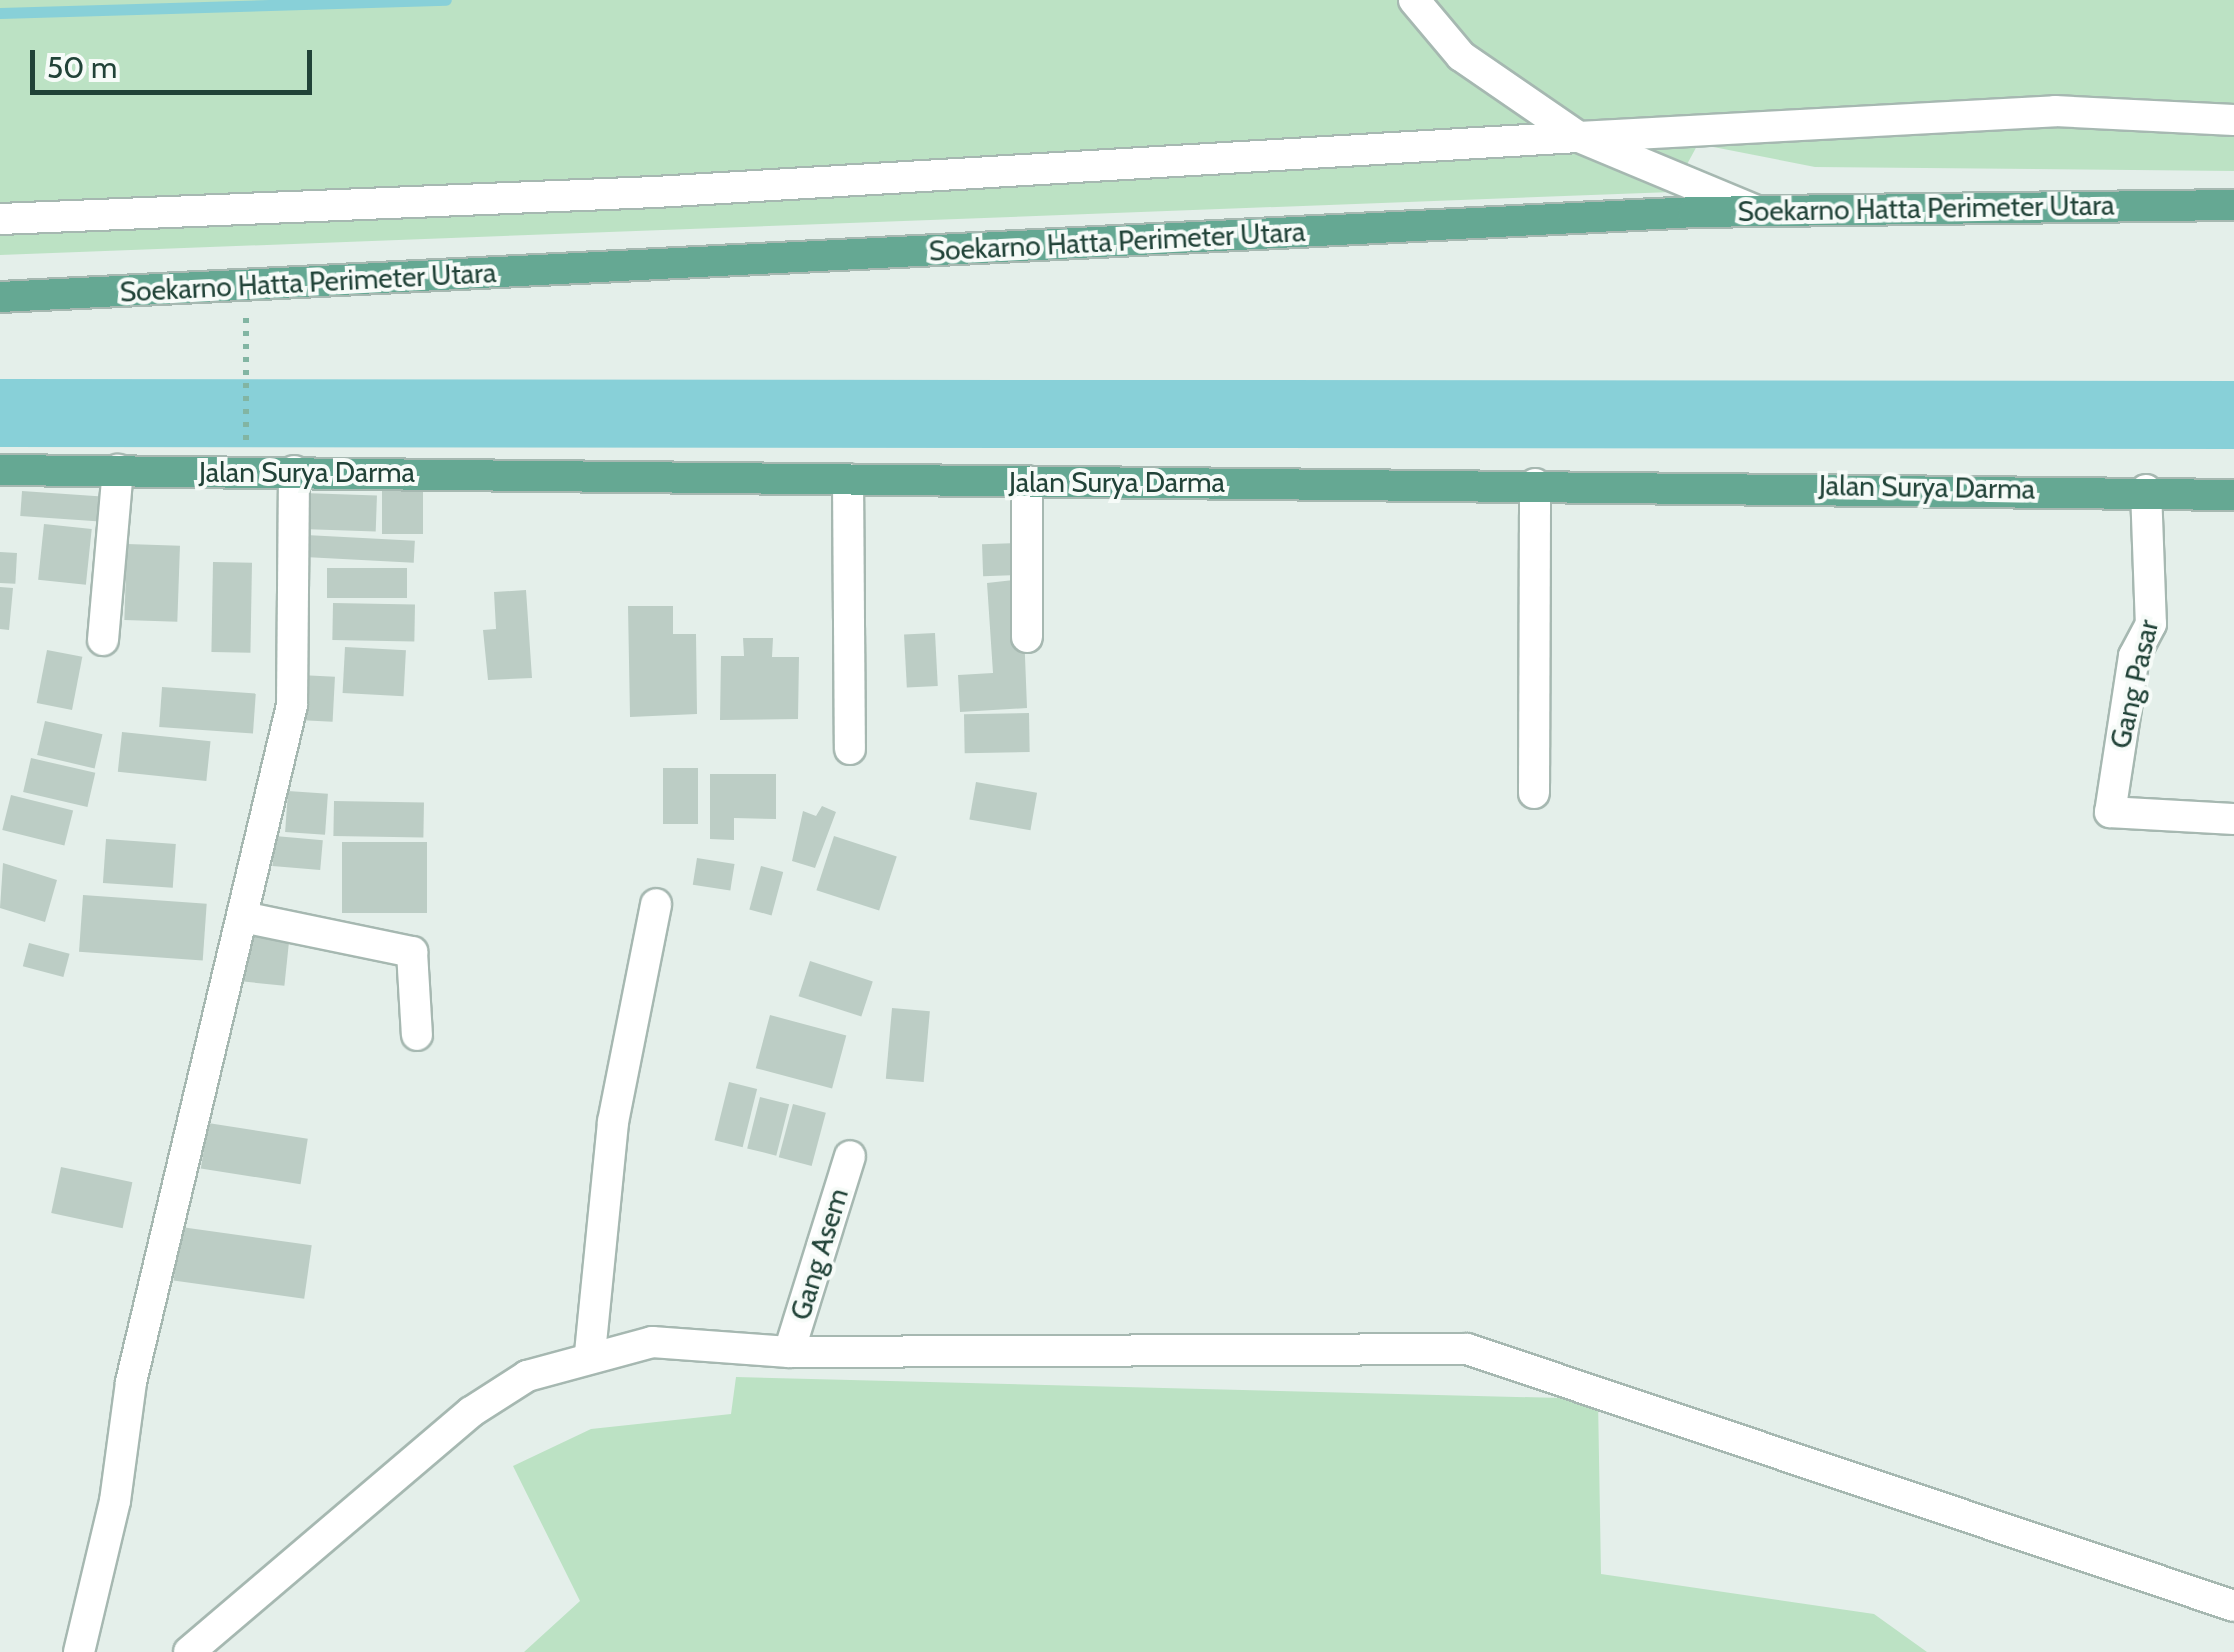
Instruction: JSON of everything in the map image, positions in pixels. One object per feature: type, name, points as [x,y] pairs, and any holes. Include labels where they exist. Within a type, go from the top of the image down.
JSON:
[{"type":"main road","name":"Soekarno Hatta Perimeter Utara","points":[[0,297],[1754,210],[2234,205]]},
{"type":"main road","name":"Jalan Surya Darma","points":[[0,470],[2146,490],[2234,495]]},
{"type":"street","points":[[1414,0],[1461,56],[1579,137],[1754,210]]},
{"type":"street","points":[[0,218],[655,192],[2055,111],[2234,120]]},
{"type":"street","points":[[103,640],[118,470]]},
{"type":"street","points":[[79,1652],[131,1382],[292,704],[294,471]]},
{"type":"street","points":[[848,479],[850,750]]},
{"type":"street","points":[[1027,637],[1028,481]]},
{"type":"street","points":[[1534,793],[1535,484]]},
{"type":"street","name":"Gang Pasar","points":[[2146,490],[2151,624],[2134,656],[2110,812],[2234,819]]},
{"type":"street","points":[[590,1353],[613,1122],[656,904]]},
{"type":"street","points":[[244,917],[412,952],[417,1035]]},
{"type":"street","name":"Gang Asem","points":[[788,1352],[850,1156]]},
{"type":"street","points":[[189,1652],[472,1412],[590,1353],[652,1342],[788,1352],[1467,1349],[2234,1606]]},
{"type":"path","points":[[246,438],[247,286]]},
{"type":"green space","points":[[0,0],[2234,0],[2234,171],[1815,167],[1698,144],[1672,192],[0,255]]},
{"type":"green space","points":[[736,1377],[1598,1399],[1601,1574],[1874,1614],[1927,1652],[524,1652],[580,1601],[513,1466],[591,1429],[731,1414]]},
{"type":"building","points":[[382,490],[423,490],[423,534],[382,534]]},
{"type":"building","points":[[22,491],[102,497],[100,522],[20,516]]},
{"type":"building","points":[[303,493],[377,496],[376,532],[302,529]]},
{"type":"building","points":[[44,524],[92,529],[86,585],[38,580]]},
{"type":"building","points":[[306,535],[415,541],[414,563],[305,557]]},
{"type":"building","points":[[1020,543],[1021,575],[983,576],[982,544]]},
{"type":"building","points":[[127,544],[180,546],[177,622],[124,620]]},
{"type":"building","points":[[0,552],[17,553],[15,584],[0,583]]},
{"type":"building","points":[[213,562],[252,563],[250,653],[211,652]]},
{"type":"building","points":[[327,568],[407,568],[407,598],[327,598]]},
{"type":"building","points":[[1022,579],[1027,708],[960,712],[958,675],[993,673],[987,583]]},
{"type":"building","points":[[0,587],[13,588],[9,630],[0,629]]},
{"type":"building","points":[[526,590],[532,678],[488,680],[483,630],[496,629],[494,592]]},
{"type":"building","points":[[333,603],[415,604],[414,641],[332,640]]},
{"type":"building","points":[[628,606],[673,606],[673,634],[696,634],[697,714],[630,717]]},
{"type":"building","points":[[935,633],[938,686],[907,688],[904,635]]},
{"type":"building","points":[[743,638],[773,638],[772,657],[799,657],[798,719],[720,720],[721,656],[744,656]]},
{"type":"building","points":[[345,647],[406,650],[404,696],[343,693]]},
{"type":"building","points":[[47,650],[82,657],[72,710],[37,703]]},
{"type":"building","points":[[300,675],[335,677],[333,722],[298,720]]},
{"type":"building","points":[[162,687],[256,694],[253,733],[159,727]]},
{"type":"building","points":[[1029,713],[1030,752],[965,753],[964,714]]},
{"type":"building","points":[[45,721],[102,734],[95,768],[37,755]]},
{"type":"building","points":[[122,732],[211,741],[206,781],[118,772]]},
{"type":"building","points":[[31,758],[95,773],[87,807],[23,792]]},
{"type":"building","points":[[663,768],[698,768],[698,824],[663,824]]},
{"type":"building","points":[[710,774],[776,774],[776,819],[734,818],[734,840],[710,839]]},
{"type":"building","points":[[976,782],[1037,793],[1030,830],[969,819]]},
{"type":"building","points":[[288,791],[328,794],[325,835],[285,832]]},
{"type":"building","points":[[11,795],[73,810],[64,845],[2,830]]},
{"type":"building","points":[[334,801],[424,803],[423,838],[333,836]]},
{"type":"building","points":[[822,806],[836,812],[815,868],[792,861],[803,811],[816,816]]},
{"type":"building","points":[[275,836],[323,840],[320,870],[272,866]]},
{"type":"building","points":[[834,836],[897,856],[879,911],[816,890]]},
{"type":"building","points":[[106,839],[176,844],[173,888],[103,883]]},
{"type":"building","points":[[342,842],[427,842],[427,913],[342,913]]},
{"type":"building","points":[[697,858],[735,864],[730,891],[693,885]]},
{"type":"building","points":[[3,863],[57,880],[45,922],[0,908]]},
{"type":"building","points":[[761,866],[783,872],[772,915],[749,909]]},
{"type":"building","points":[[83,895],[207,904],[203,961],[79,952]]},
{"type":"building","points":[[241,930],[290,935],[284,986],[236,981]]},
{"type":"building","points":[[29,943],[70,954],[63,977],[23,966]]},
{"type":"building","points":[[810,961],[873,981],[861,1017],[799,996]]},
{"type":"building","points":[[892,1008],[930,1011],[924,1082],[886,1079]]},
{"type":"building","points":[[770,1015],[846,1035],[832,1089],[756,1068]]},
{"type":"building","points":[[729,1082],[757,1089],[743,1147],[714,1140]]},
{"type":"building","points":[[760,1097],[789,1104],[776,1156],[747,1148]]},
{"type":"building","points":[[793,1104],[826,1113],[812,1166],[779,1157]]},
{"type":"building","points":[[208,1123],[308,1139],[301,1184],[201,1168]]},
{"type":"building","points":[[61,1167],[132,1182],[123,1228],[51,1213]]},
{"type":"building","points":[[181,1227],[312,1245],[304,1299],[173,1280]]},
{"type":"waterway","points":[[0,13],[446,0]]},
{"type":"waterway","points":[[0,413],[2234,415]]}]
